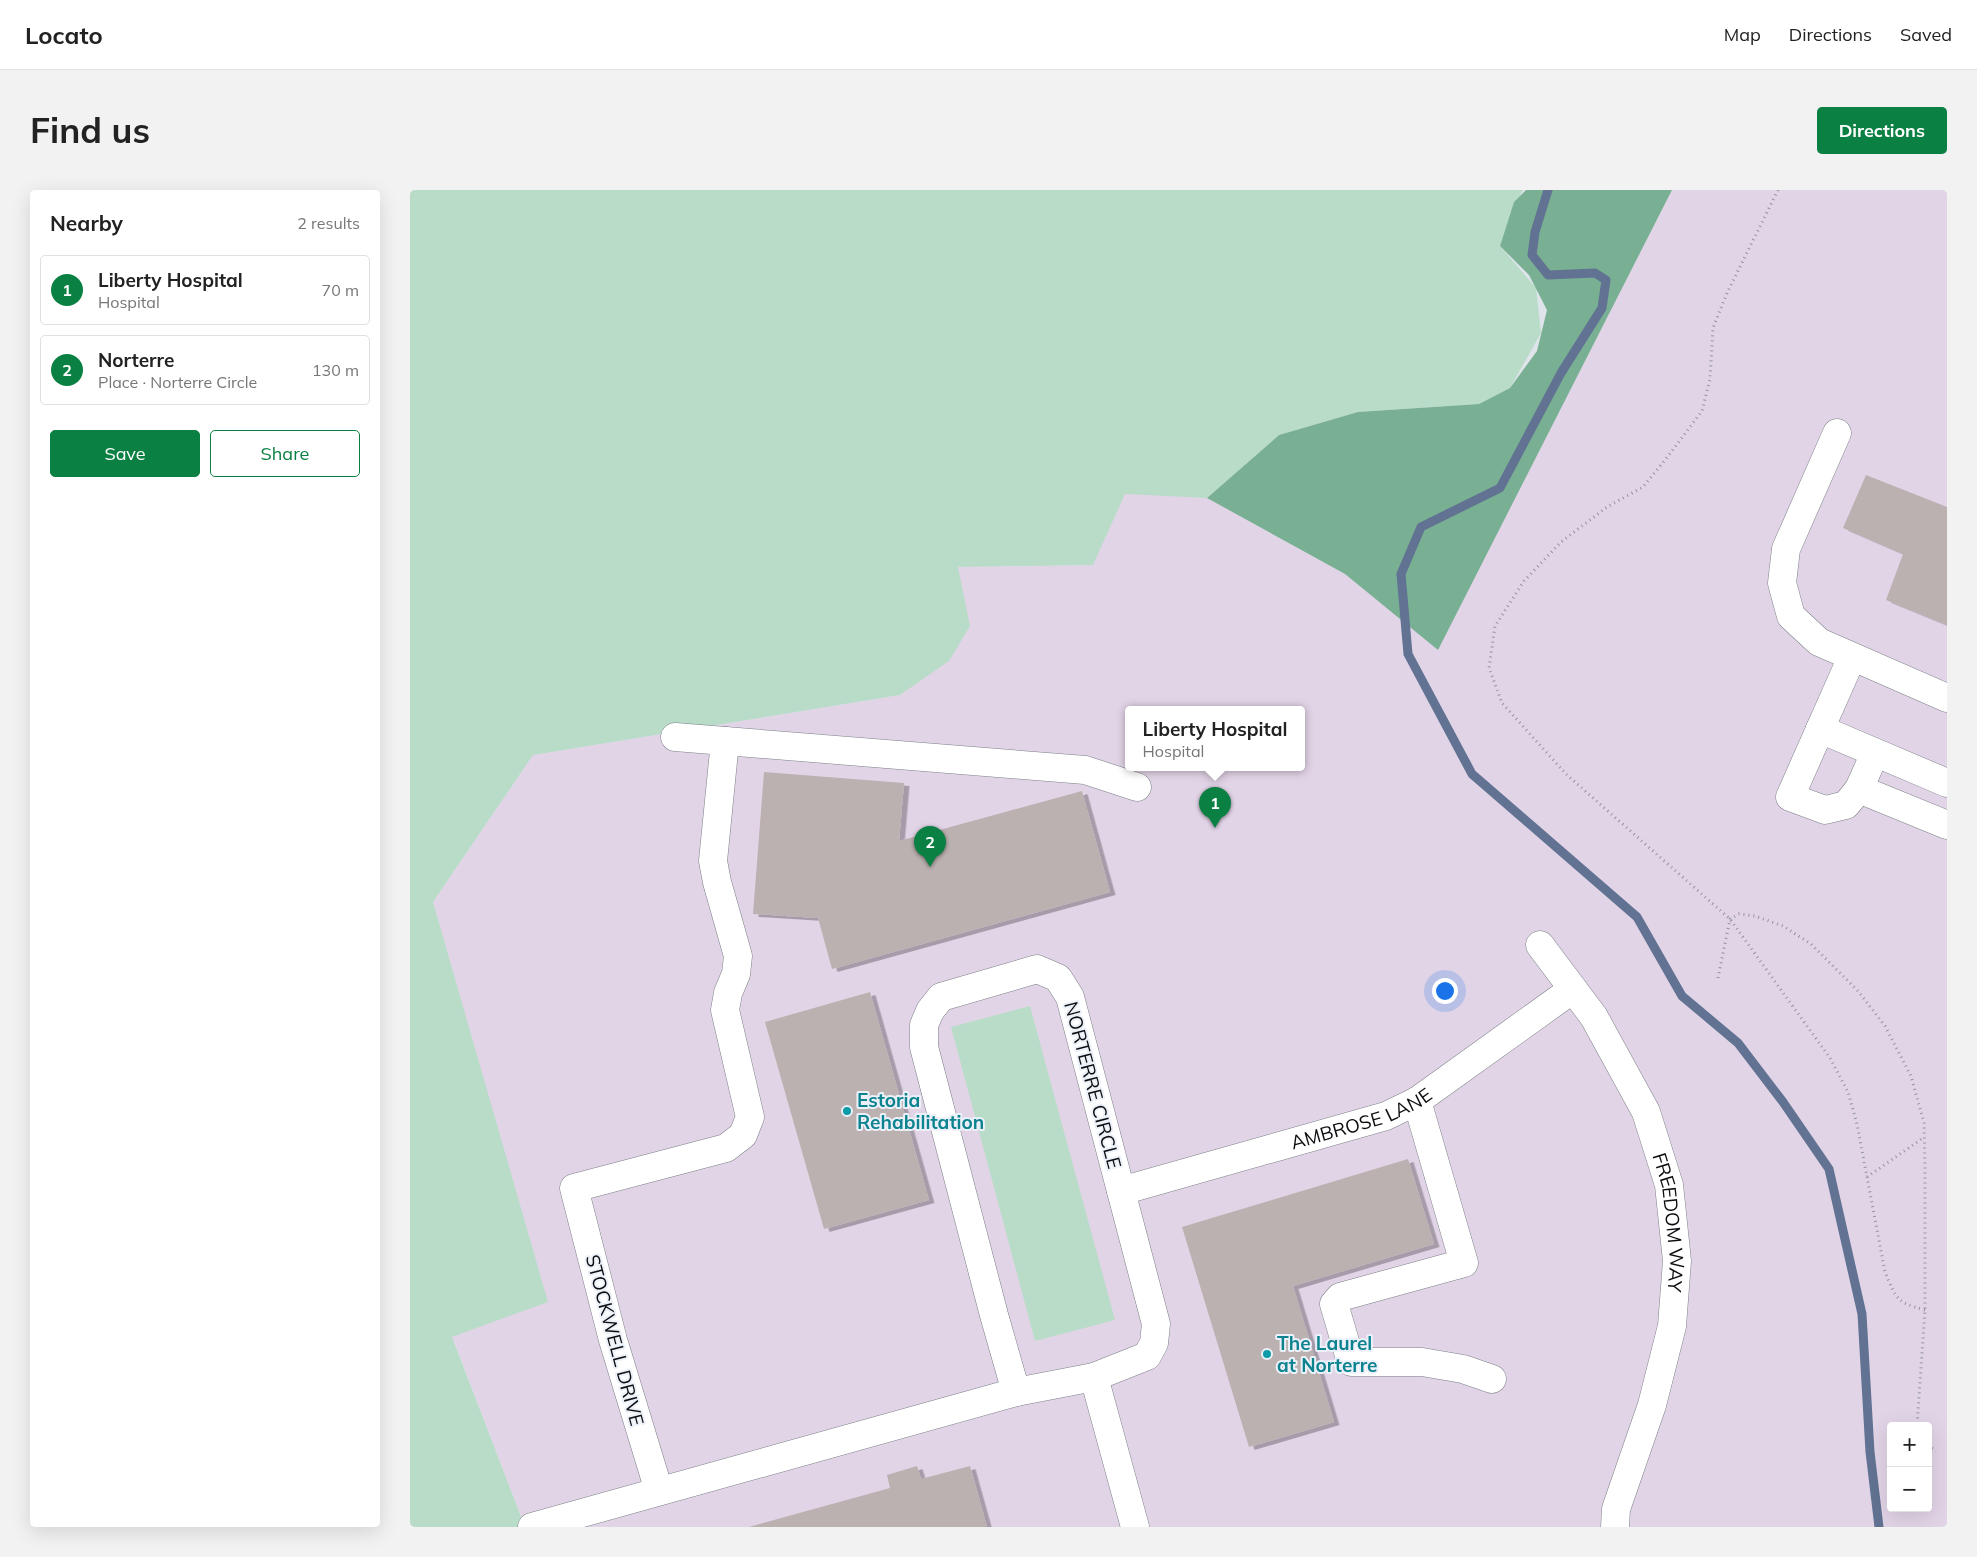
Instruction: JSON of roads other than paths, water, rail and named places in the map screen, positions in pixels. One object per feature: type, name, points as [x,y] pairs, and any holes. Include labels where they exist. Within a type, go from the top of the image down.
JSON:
[{"type":"street","points":[[1837,433],[1786,549],[1782,582],[1791,616],[1819,642],[1947,698]]},
{"type":"street","points":[[1852,657],[1790,797],[1826,810],[1846,805],[1859,789],[1875,753]]},
{"type":"street","points":[[1820,729],[1947,783]]},
{"type":"street","points":[[675,737],[1085,770],[1137,787]]},
{"type":"street","name":"STOCKWELL DRIVE","points":[[659,1491],[613,1340],[574,1188],[726,1148],[743,1135],[750,1117],[725,1010],[728,993],[736,974],[738,956],[713,861],[726,741]]},
{"type":"street","points":[[1859,789],[1947,825]]},
{"type":"street","name":"FREEDOM WAY","points":[[1540,945],[1594,1017],[1646,1112],[1668,1185],[1677,1261],[1672,1326],[1652,1405],[1616,1510],[1615,1527]]},
{"type":"street","name":"NORTERRE CIRCLE","points":[[1037,969],[1058,978],[1070,998],[1156,1324],[1154,1343],[1147,1356],[1094,1377],[1016,1392],[924,1047],[924,1025],[930,1011],[941,997],[1037,969]]},
{"type":"street","name":"AMBROSE LANE","points":[[1121,1191],[1386,1116],[1417,1101],[1543,1012],[1572,989]]},
{"type":"street","points":[[1417,1101],[1464,1263],[1340,1297],[1334,1304],[1351,1362],[1422,1362],[1463,1369],[1492,1378]]},
{"type":"street","points":[[1094,1377],[1135,1527]]},
{"type":"street","points":[[532,1527],[571,1522],[659,1491],[1016,1392]]},
{"type":"waterway","points":[[1548,190],[1535,232],[1532,255],[1548,275],[1595,273],[1606,280],[1602,308],[1561,373],[1500,488],[1421,527],[1401,574],[1408,654],[1472,774],[1637,917],[1682,996],[1738,1043],[1783,1102],[1829,1169],[1862,1314],[1870,1452],[1879,1527]]},
{"type":"place","name":"Liberty Hospital","points":[[1215,828]]},
{"type":"place","name":"Norterre","points":[[930,867]]},
{"type":"place","name":"Estoria Rehabilitation","points":[[847,1111]]},
{"type":"place","name":"The Laurel at Norterre","points":[[1267,1354]]}]
